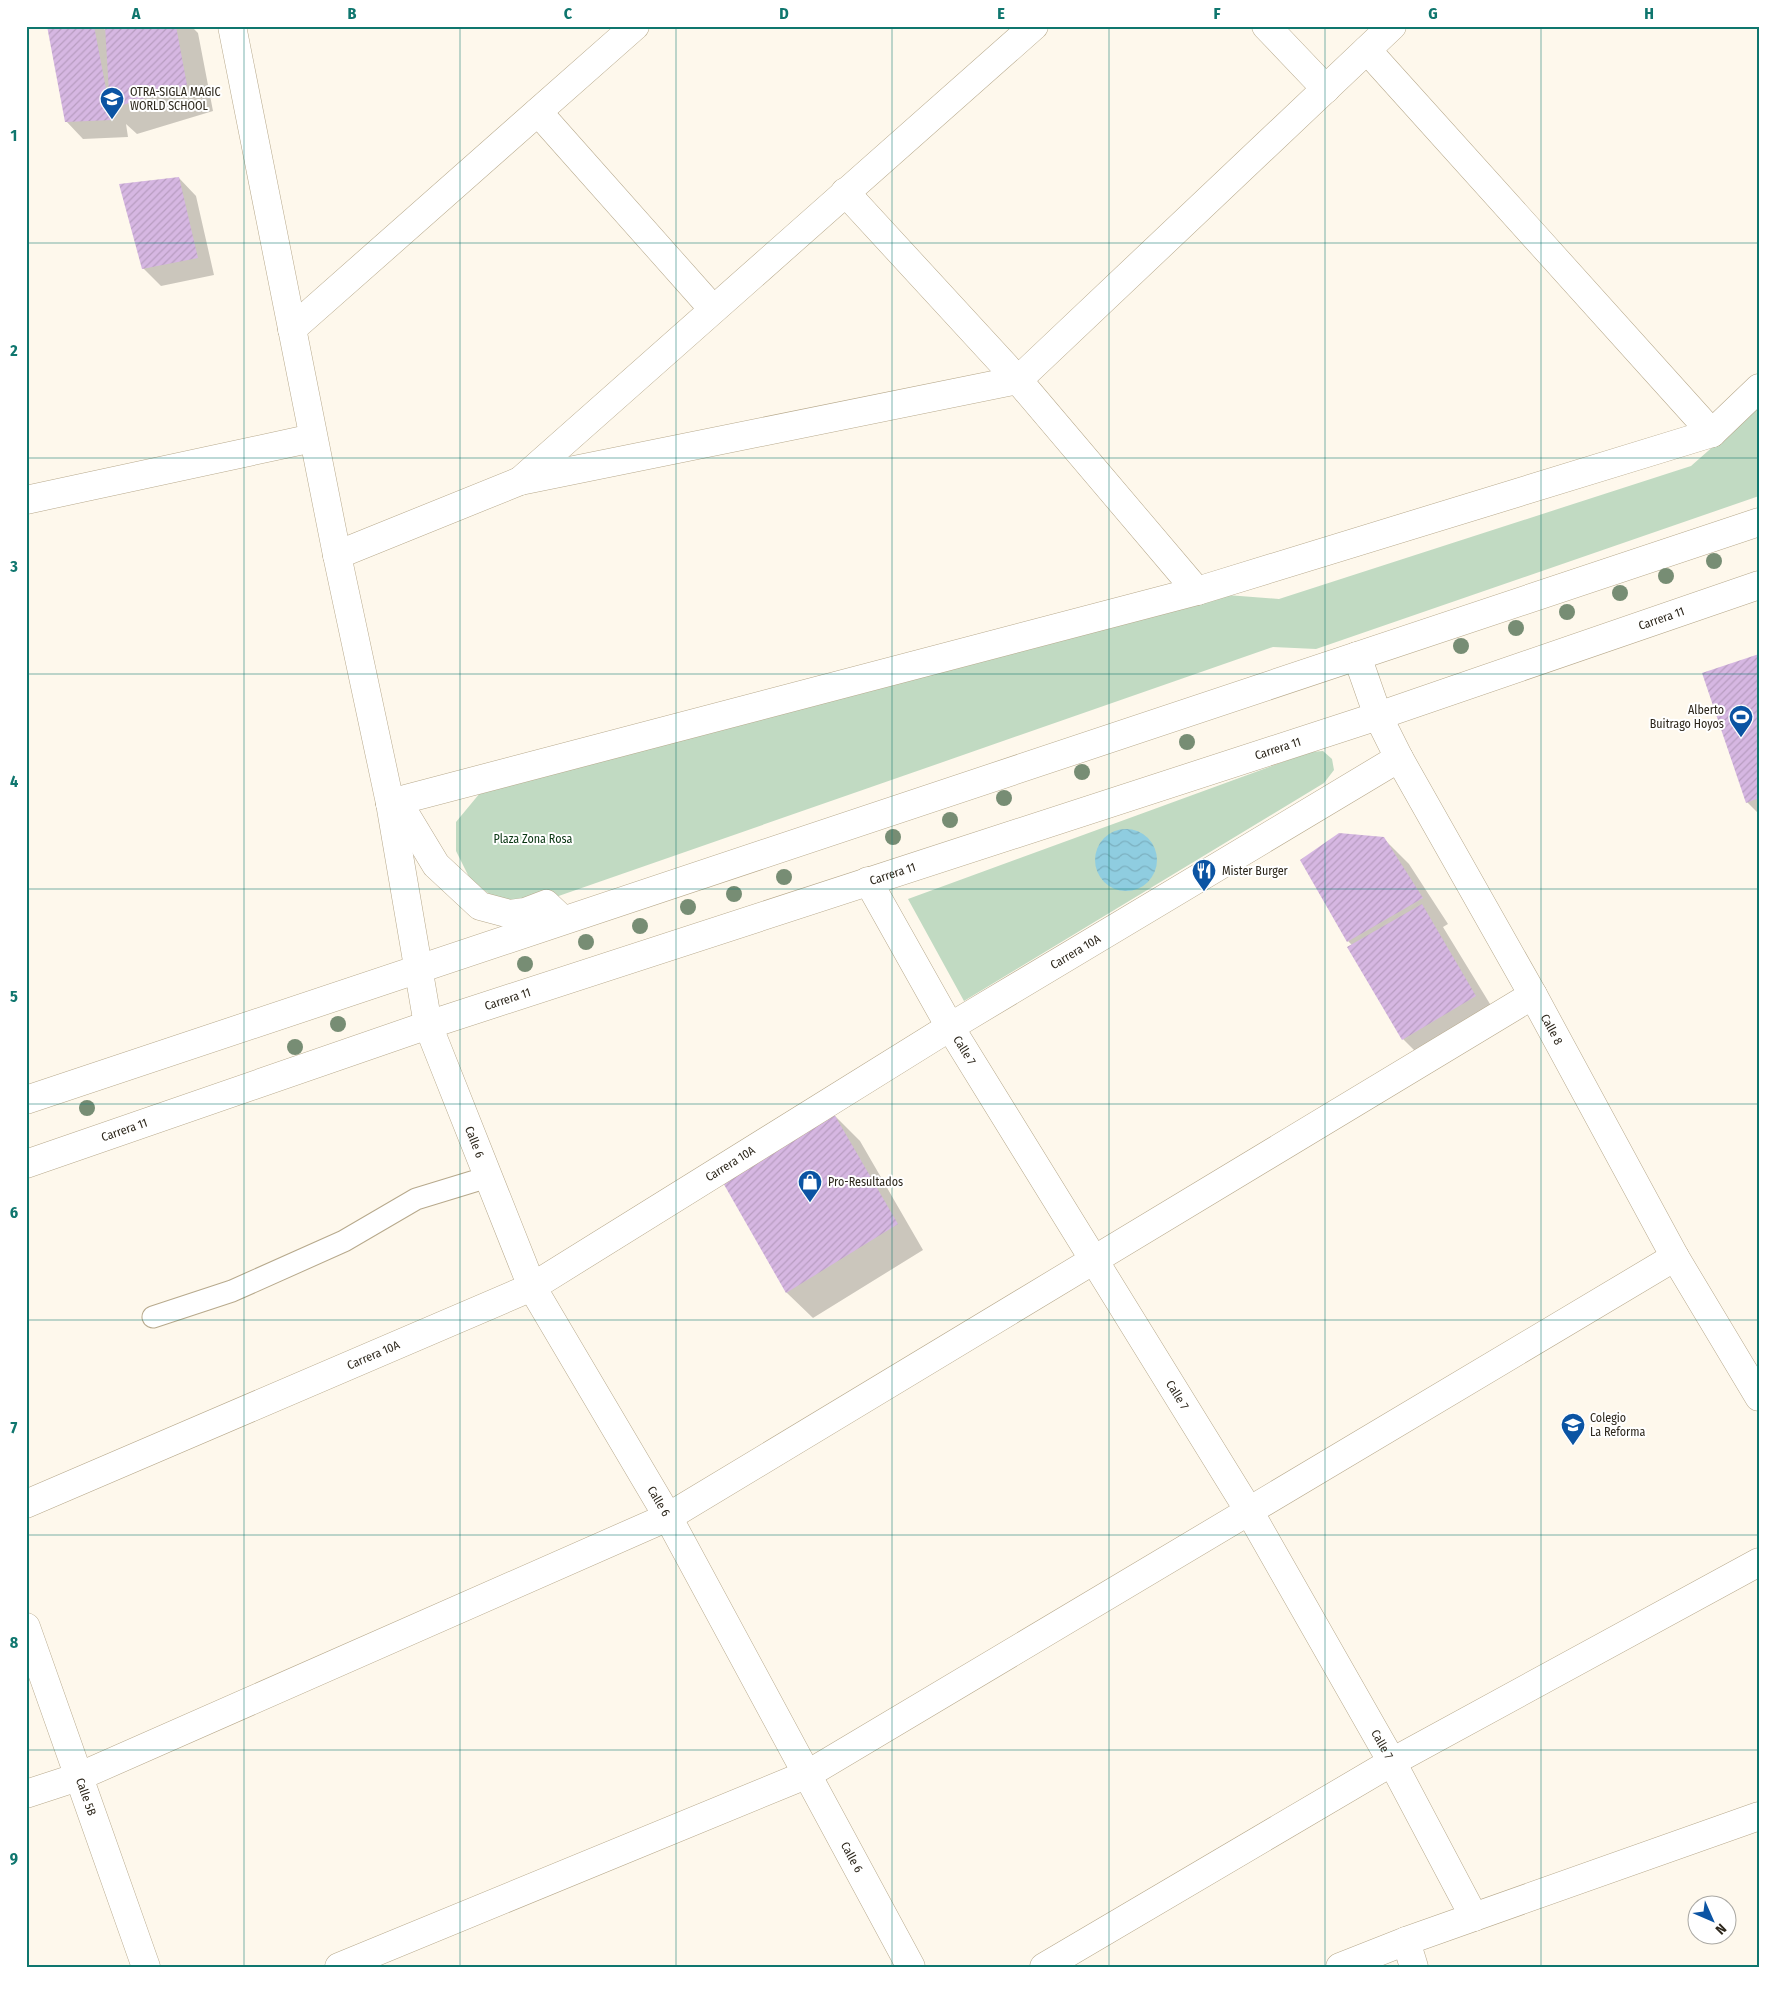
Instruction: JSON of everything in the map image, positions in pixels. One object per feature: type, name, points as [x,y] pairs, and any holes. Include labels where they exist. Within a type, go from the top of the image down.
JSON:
[{"type":"street","name":"Calle 6","points":[[232,26],[337,555],[390,803],[428,1025],[532,1286],[668,1517],[911,1967]]},
{"type":"street","points":[[520,480],[1034,26]]},
{"type":"street","points":[[1266,26],[1326,89]]},
{"type":"street","points":[[337,555],[520,480],[1018,380],[1392,26]]},
{"type":"street","points":[[292,329],[538,112],[623,30]]},
{"type":"street","points":[[1366,50],[1712,433]]},
{"type":"street","points":[[538,112],[713,309]]},
{"type":"street","points":[[845,192],[1018,380],[1197,591]]},
{"type":"street","points":[[390,803],[1197,591],[1712,433],[1759,388]]},
{"type":"street","points":[[26,500],[314,438]]},
{"type":"street","points":[[26,1100],[1759,522]]},
{"type":"street","name":"Carrera 11","points":[[26,1164],[428,1025],[1378,716],[1759,585]]},
{"type":"street","name":"Calle 8","points":[[1356,656],[1378,716],[1399,758],[1533,995],[1674,1257],[1759,1397]]},
{"type":"street","name":"Carrera 10A","points":[[26,1504],[532,1286],[950,1027],[1399,758]]},
{"type":"street","points":[[390,803],[406,817],[436,865],[480,906],[510,914],[525,912],[546,904],[563,920]]},
{"type":"street","name":"Calle 7","points":[[868,881],[950,1027],[1249,1511],[1392,1762],[1474,1916]]},
{"type":"street","points":[[26,1794],[78,1777],[668,1517],[1533,995]]},
{"type":"street","points":[[339,1967],[808,1774],[1674,1257]]},
{"type":"street","points":[[1044,1967],[1392,1762],[1759,1562]]},
{"type":"street","name":"Calle 5B","points":[[26,1627],[146,1967]]},
{"type":"street","points":[[1340,1967],[1474,1916],[1759,1816]]},
{"type":"street","points":[[1406,1941],[1414,1967]]},
{"type":"lane","points":[[153,1317],[232,1291],[344,1241],[416,1199],[488,1177]]},
{"type":"green space","name":"Plaza Zona Rosa","points":[[1759,406],[1759,496],[1316,649],[1273,647],[527,907],[493,897],[470,879],[456,851],[456,822],[480,793],[1227,595],[1279,599],[1691,466]]},
{"type":"green space","points":[[1323,751],[1332,759],[1334,770],[1324,783],[964,1001],[908,899],[1310,752]]},
{"type":"water","points":[[1120,829],[1132,829],[1148,838],[1155,848],[1157,860],[1155,872],[1148,882],[1132,891],[1120,891],[1109,886],[1100,877],[1095,866],[1095,854],[1100,843],[1109,834]]},
{"type":"building","points":[[47,26],[94,26],[112,120],[65,122]]},
{"type":"building","points":[[105,26],[176,26],[187,85],[110,109]]},
{"type":"building","points":[[179,177],[198,258],[142,269],[119,184]]},
{"type":"building","name":"Alberto Buitrago Hoyos","points":[[1759,654],[1759,798],[1746,803],[1702,673]]},
{"type":"building","points":[[1339,833],[1384,837],[1423,898],[1347,942],[1300,860]]},
{"type":"building","points":[[1422,904],[1476,996],[1402,1040],[1347,947]]},
{"type":"building","name":"Pro-Resultados","points":[[834,1114],[898,1224],[786,1293],[722,1181]]},
{"type":"place","name":"OTRA-SIGLA MAGIC WORLD SCHOOL","points":[[112,120]]},
{"type":"place","name":"Alberto Buitrago Hoyos","points":[[1741,738]]},
{"type":"place","name":"Mister Burger","points":[[1204,892]]},
{"type":"place","name":"Pro-Resultados","points":[[810,1203]]},
{"type":"place","name":"Colegio La Reforma","points":[[1573,1446]]}]
